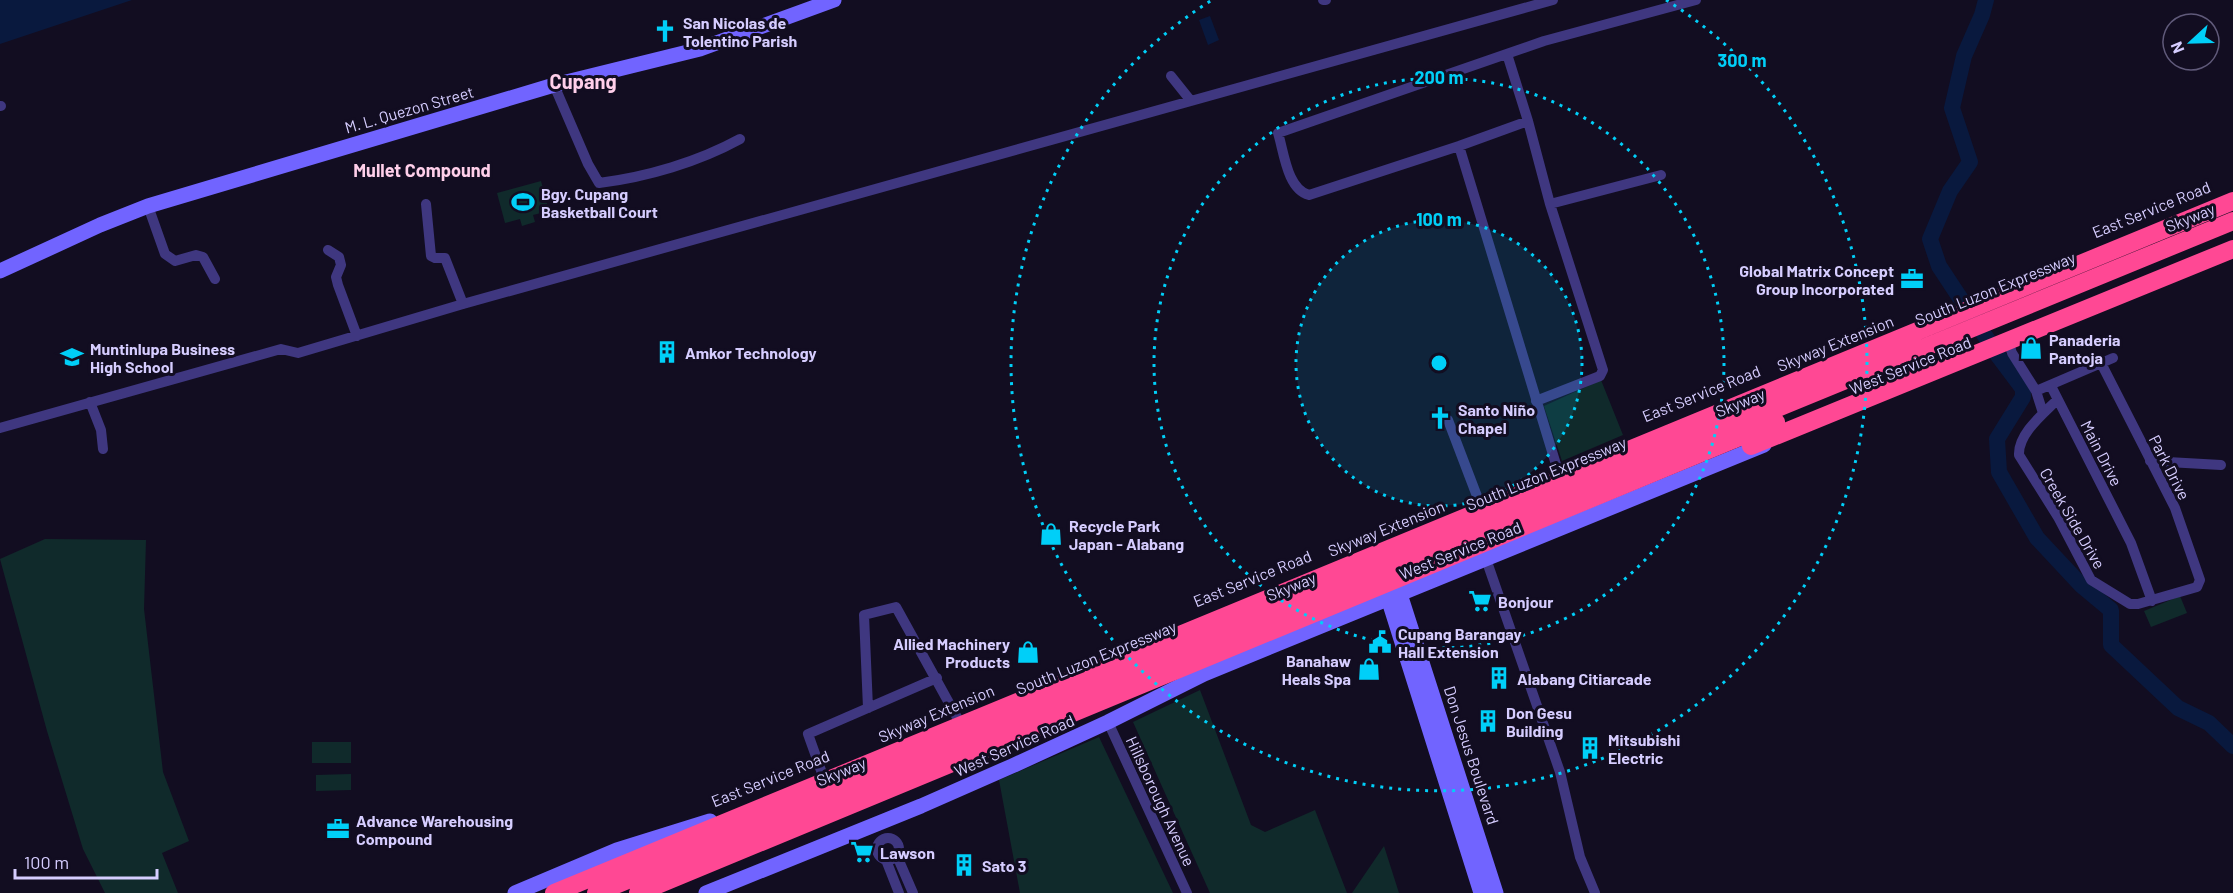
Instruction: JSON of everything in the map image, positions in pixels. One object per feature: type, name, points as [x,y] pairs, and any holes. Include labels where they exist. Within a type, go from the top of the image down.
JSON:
[{"type":"highway","name":"Skyway Extension","points":[[554,893],[2233,201]]},
{"type":"highway","name":"South Luzon Expressway","points":[[573,893],[1969,312],[2233,211]]},
{"type":"highway","name":"Skyway","points":[[596,893],[2233,221]]},
{"type":"highway","name":"Skyway","points":[[617,893],[2233,229]]},
{"type":"highway","points":[[638,893],[1994,343],[2233,233]]},
{"type":"highway","points":[[664,893],[963,772],[1099,712],[2233,251]]},
{"type":"main road","name":"M. L. Quezon Street","points":[[0,271],[148,206],[554,85],[700,49],[834,0]]},
{"type":"main road","name":"East Service Road","points":[[515,893],[617,850],[740,811],[1558,471],[1969,312],[2233,195]]},
{"type":"main road","name":"West Service Road","points":[[706,893],[992,775],[1204,675],[1486,559],[1994,343],[2233,251]]},
{"type":"main road","name":"Don Jesus Boulevard","points":[[1394,596],[1458,793],[1496,893]]},
{"type":"main road","name":"Don Jesus Boulevard","points":[[1458,793],[1481,893]]},
{"type":"street","points":[[0,428],[281,349],[298,353],[463,304],[1553,0]]},
{"type":"street","points":[[1528,121],[1309,195],[1303,194],[1293,183],[1278,133],[1582,30],[1696,0]]},
{"type":"street","points":[[1507,54],[1551,204],[1604,370],[1600,376],[1536,401]]},
{"type":"street","points":[[1171,76],[1191,101]]},
{"type":"street","points":[[554,85],[588,164],[599,183],[626,180],[714,153],[740,139]]},
{"type":"street","points":[[1459,146],[1558,471]]},
{"type":"street","points":[[1551,204],[1661,176]]},
{"type":"street","points":[[426,204],[431,256],[445,258],[463,304]]},
{"type":"street","points":[[148,206],[165,254],[175,261],[196,255],[203,257],[215,279]]},
{"type":"street","points":[[328,250],[339,257],[341,265],[336,277],[357,336]]},
{"type":"street","points":[[1994,343],[2012,353],[2036,391],[2043,413]]},
{"type":"street","points":[[2036,391],[2113,358]]},
{"type":"street","name":"Park Drive","points":[[2101,363],[2175,508],[2200,580],[2197,587],[2152,601]]},
{"type":"street","name":"Main Drive","points":[[2051,386],[2131,543],[2152,601]]},
{"type":"street","name":"Creek Side Drive","points":[[2057,400],[2043,413],[2025,436],[2019,447],[2019,455],[2058,517],[2091,580],[2130,604],[2152,601]]},
{"type":"street","points":[[90,402],[100,430],[103,449]]},
{"type":"street","points":[[1448,420],[1480,504]]},
{"type":"street","points":[[2150,461],[2222,465]]},
{"type":"street","points":[[1486,559],[1560,771],[1580,857],[1595,893]]},
{"type":"street","points":[[868,708],[864,615],[896,607],[960,721]]},
{"type":"street","points":[[823,776],[808,734],[937,678]]},
{"type":"street","name":"Hillsborough Avenue","points":[[1108,722],[1187,893]]},
{"type":"street","points":[[877,824],[883,839]]},
{"type":"street","points":[[898,858],[892,860],[880,858],[877,846],[883,839],[891,838],[897,842],[898,858],[913,893]]},
{"type":"street","points":[[886,860],[899,893]]},
{"type":"green space","name":"Bgy. Cupang Basketball Court","points":[[541,181],[549,211],[533,215],[535,222],[522,226],[520,219],[505,223],[497,193]]},
{"type":"green space","points":[[1601,380],[1623,435],[1562,461],[1544,406]]},
{"type":"green space","points":[[45,539],[146,540],[144,609],[163,772],[189,841],[162,853],[178,893],[105,893],[83,849],[47,731],[0,559]]},
{"type":"green space","points":[[2180,596],[2187,613],[2151,627],[2144,611]]},
{"type":"green space","points":[[1200,690],[1251,825],[1265,832],[1315,810],[1347,893],[1210,893],[1133,722]]},
{"type":"green space","points":[[1099,737],[1173,893],[1020,893],[999,780]]},
{"type":"green space","points":[[312,742],[351,742],[351,763],[312,763]]},
{"type":"green space","points":[[351,774],[351,790],[316,791],[316,775]]},
{"type":"green space","points":[[1384,846],[1399,893],[1352,893]]},
{"type":"water","points":[[0,0],[132,0],[0,44]]},
{"type":"water","points":[[1210,16],[1219,40],[1208,45],[1199,20]]},
{"type":"waterway","points":[[1986,0],[1964,56],[1952,108],[1970,162],[1950,191],[1930,239],[1939,266],[2023,389],[2023,397],[1997,439],[1999,472],[2037,538],[2081,585],[2111,610],[2111,645],[2178,708],[2209,723],[2233,746]]},
{"type":"place","name":"San Nicolas de Tolentino Parish","points":[[665,31]]},
{"type":"place","name":"Bgy. Cupang Basketball Court","points":[[523,202]]},
{"type":"place","name":"Global Matrix Concept Group Incorporated","points":[[1912,279]]},
{"type":"place","name":"Panaderia Pantoja","points":[[2031,348]]},
{"type":"place","name":"Amkor Technology","points":[[667,352]]},
{"type":"place","name":"Muntinlupa Business High School","points":[[72,357]]},
{"type":"place","name":"Santo Niño Chapel","points":[[1440,418]]},
{"type":"place","name":"Recycle Park Japan - Alabang","points":[[1051,534]]},
{"type":"place","name":"Bonjour","points":[[1480,601]]},
{"type":"place","name":"Cupang Barangay Hall Extension","points":[[1380,642]]},
{"type":"place","name":"Allied Machinery Products","points":[[1028,652]]},
{"type":"place","name":"Banahaw Heals Spa","points":[[1369,669]]},
{"type":"place","name":"Alabang Citiarcade","points":[[1499,678]]},
{"type":"place","name":"Don Gesu Building","points":[[1488,721]]},
{"type":"place","name":"Mitsubishi Electric","points":[[1590,748]]},
{"type":"place","name":"Advance Warehousing Compound","points":[[338,829]]},
{"type":"place","name":"Lawson","points":[[862,852]]},
{"type":"place","name":"Sato 3","points":[[964,865]]},
{"type":"district","name":"Cupang","points":[[583,81]]},
{"type":"district","name":"Mullet Compound","points":[[422,170]]}]
